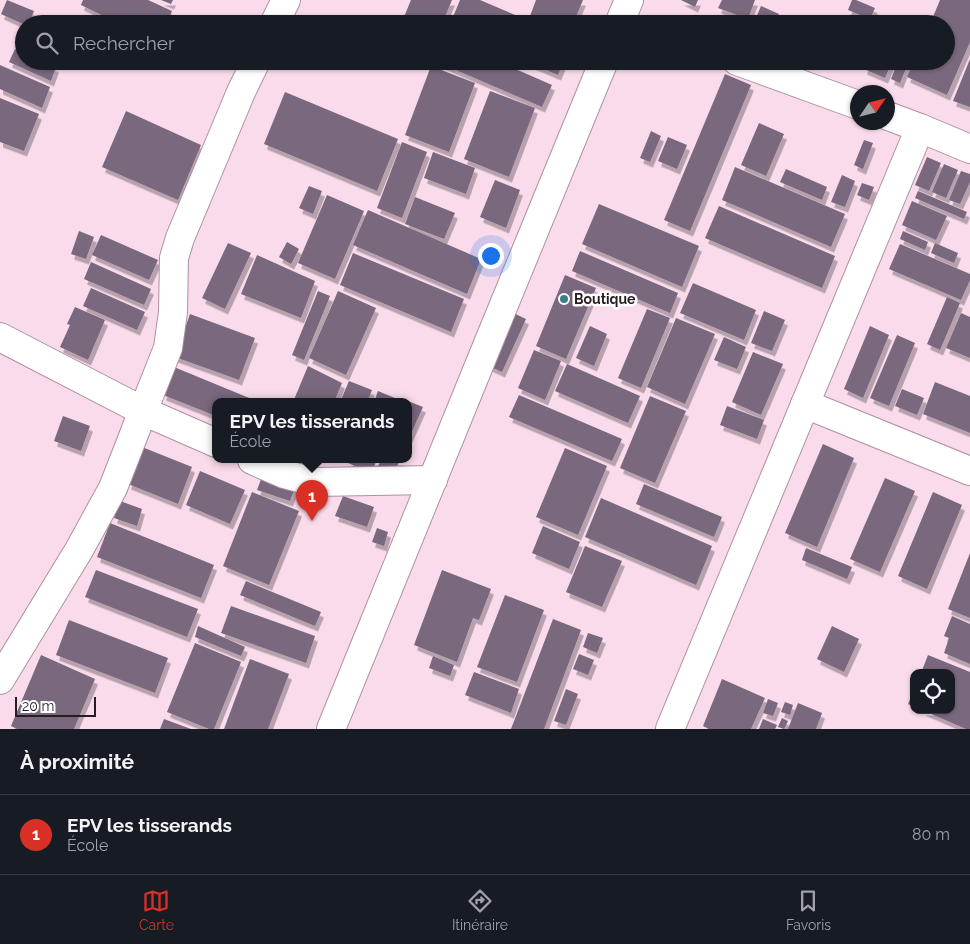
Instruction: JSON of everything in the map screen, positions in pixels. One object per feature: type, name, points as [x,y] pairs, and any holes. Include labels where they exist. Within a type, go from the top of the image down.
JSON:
[{"type":"street","points":[[278,15],[286,0]]},
{"type":"street","points":[[0,680],[79,550],[113,488],[168,348],[173,312],[174,258],[180,238],[252,70]]},
{"type":"street","points":[[332,729],[600,70]]},
{"type":"street","points":[[761,70],[850,102]]},
{"type":"street","points":[[895,119],[970,148]]},
{"type":"street","points":[[670,729],[920,128]]},
{"type":"street","points":[[0,338],[143,411],[212,441]]},
{"type":"street","points":[[805,404],[970,471]]},
{"type":"street","points":[[259,463],[284,474],[314,482],[432,480]]},
{"type":"building","points":[[7,0],[34,11],[32,15],[15,15],[15,20],[1,14]]},
{"type":"building","points":[[83,0],[148,0],[172,11],[170,15],[102,15],[81,5]]},
{"type":"building","points":[[161,0],[173,0],[171,4]]},
{"type":"building","points":[[411,0],[452,0],[446,15],[405,15]]},
{"type":"building","points":[[460,0],[480,0],[515,15],[454,15]]},
{"type":"building","points":[[536,0],[583,0],[577,15],[530,15]]},
{"type":"building","points":[[681,0],[698,0],[695,7]]},
{"type":"building","points":[[722,0],[755,0],[749,15],[737,15],[718,8]]},
{"type":"building","points":[[852,0],[875,8],[872,15],[860,15],[848,10]]},
{"type":"building","points":[[940,0],[970,0],[970,42],[947,95],[907,77],[910,70],[955,70],[955,15],[934,15]]},
{"type":"building","points":[[761,6],[779,14],[778,15],[757,15]]},
{"type":"building","points":[[15,49],[15,65],[9,62]]},
{"type":"building","points":[[970,59],[970,107],[953,101]]},
{"type":"building","points":[[0,65],[50,87],[42,108],[0,89]]},
{"type":"building","points":[[27,70],[55,70],[51,81]]},
{"type":"building","points":[[429,70],[441,70],[475,83],[449,152],[405,135]]},
{"type":"building","points":[[456,70],[518,70],[552,85],[542,107]]},
{"type":"building","points":[[546,70],[560,70],[558,75]]},
{"type":"building","points":[[866,70],[888,70],[885,78]]},
{"type":"building","points":[[894,70],[905,70],[900,83],[891,79]]},
{"type":"building","points":[[725,74],[751,85],[690,231],[664,220]]},
{"type":"building","points":[[490,91],[535,108],[509,177],[464,159]]},
{"type":"building","points":[[285,92],[398,139],[377,191],[264,144]]},
{"type":"building","points":[[0,98],[39,114],[24,151],[0,142]]},
{"type":"building","points":[[126,111],[201,145],[178,200],[102,167]]},
{"type":"building","points":[[759,123],[784,134],[766,176],[741,165]]},
{"type":"building","points":[[651,131],[661,136],[650,162],[640,158]]},
{"type":"building","points":[[668,137],[687,145],[677,169],[658,161]]},
{"type":"building","points":[[864,140],[873,143],[863,169],[854,165]]},
{"type":"building","points":[[402,142],[427,152],[402,218],[377,208]]},
{"type":"building","points":[[433,152],[475,168],[466,194],[424,178]]},
{"type":"building","points":[[927,157],[941,163],[929,191],[915,185]]},
{"type":"building","points":[[944,164],[958,170],[946,198],[932,192]]},
{"type":"building","points":[[735,167],[845,214],[831,247],[722,200]]},
{"type":"building","points":[[786,169],[827,187],[822,200],[780,182]]},
{"type":"building","points":[[961,171],[970,174],[970,182],[960,204],[949,200]]},
{"type":"building","points":[[842,175],[855,181],[845,207],[831,202]]},
{"type":"building","points":[[495,180],[520,190],[506,228],[480,217]]},
{"type":"building","points":[[862,183],[874,187],[869,200],[857,195]]},
{"type":"building","points":[[309,186],[322,191],[313,214],[299,208]]},
{"type":"building","points":[[918,191],[967,212],[964,219],[915,198]]},
{"type":"building","points":[[327,195],[364,211],[335,279],[298,263]]},
{"type":"building","points":[[415,197],[455,213],[444,239],[405,224]]},
{"type":"building","points":[[912,201],[947,216],[936,240],[902,225]]},
{"type":"building","points":[[599,204],[699,246],[682,287],[582,244]]},
{"type":"building","points":[[719,206],[835,256],[822,288],[705,238]]},
{"type":"building","points":[[368,210],[481,259],[467,294],[353,245]]},
{"type":"building","points":[[79,231],[94,237],[86,259],[71,254]]},
{"type":"building","points":[[903,231],[928,242],[925,250],[900,239]]},
{"type":"building","points":[[101,235],[158,260],[149,280],[92,255]]},
{"type":"building","points":[[287,242],[299,249],[291,264],[279,257]]},
{"type":"building","points":[[228,243],[251,253],[225,309],[202,298]]},
{"type":"building","points":[[935,243],[958,253],[954,263],[931,253]]},
{"type":"building","points":[[900,244],[970,274],[970,280],[961,300],[889,269]]},
{"type":"building","points":[[580,251],[678,293],[670,313],[572,271]]},
{"type":"building","points":[[353,253],[464,299],[451,332],[340,285]]},
{"type":"building","points":[[257,255],[315,281],[301,318],[241,294]]},
{"type":"building","points":[[91,262],[151,289],[144,305],[84,279]]},
{"type":"building","points":[[565,275],[596,288],[566,359],[536,346]]},
{"type":"building","points":[[693,283],[756,310],[744,340],[680,313]]},
{"type":"building","points":[[91,288],[145,312],[137,330],[83,306]]},
{"type":"building","points":[[318,291],[330,296],[304,360],[292,355]]},
{"type":"building","points":[[338,291],[376,308],[346,375],[309,358]]},
{"type":"building","points":[[947,297],[960,303],[940,350],[927,344]]},
{"type":"building","points":[[75,307],[105,320],[88,360],[60,347],[70,325],[67,324]]},
{"type":"building","points":[[647,309],[670,318],[641,388],[618,378]]},
{"type":"building","points":[[507,310],[526,319],[502,372],[482,363]]},
{"type":"building","points":[[764,311],[785,320],[772,351],[751,343]]},
{"type":"building","points":[[961,313],[970,317],[970,358],[946,348]]},
{"type":"building","points":[[190,314],[255,338],[239,380],[175,357]]},
{"type":"building","points":[[676,318],[715,334],[685,404],[647,387]]},
{"type":"building","points":[[590,326],[607,334],[594,366],[576,358]]},
{"type":"building","points":[[870,326],[889,335],[863,398],[844,389]]},
{"type":"building","points":[[897,335],[915,343],[889,406],[870,398]]},
{"type":"building","points":[[724,337],[746,347],[737,369],[714,360]]},
{"type":"building","points":[[534,350],[561,361],[545,400],[518,388]]},
{"type":"building","points":[[753,352],[783,364],[761,415],[732,402]]},
{"type":"building","points":[[567,364],[640,396],[628,423],[555,391]]},
{"type":"building","points":[[308,366],[342,383],[336,398],[295,398]]},
{"type":"building","points":[[174,367],[249,398],[212,398],[212,414],[163,395]]},
{"type":"building","points":[[349,381],[372,390],[369,398],[342,398]]},
{"type":"building","points":[[935,382],[970,396],[970,433],[923,414]]},
{"type":"building","points":[[902,389],[924,398],[917,415],[895,406]]},
{"type":"building","points":[[378,391],[395,398],[375,398]]},
{"type":"building","points":[[519,395],[622,439],[612,461],[509,417]]},
{"type":"building","points":[[650,396],[686,411],[655,483],[620,468]]},
{"type":"building","points":[[412,403],[423,407],[412,431]]},
{"type":"building","points":[[727,406],[764,420],[757,439],[720,425]]},
{"type":"building","points":[[63,416],[90,426],[81,451],[54,441]]},
{"type":"building","points":[[823,444],[854,458],[817,547],[785,533]]},
{"type":"building","points":[[142,447],[192,467],[178,504],[128,484]]},
{"type":"building","points":[[565,448],[607,466],[578,535],[536,517]]},
{"type":"building","points":[[348,463],[376,463],[371,473]]},
{"type":"building","points":[[380,463],[399,463],[391,479],[375,473]]},
{"type":"building","points":[[200,471],[245,490],[230,524],[186,505]]},
{"type":"building","points":[[263,474],[296,485],[290,501],[257,490]]},
{"type":"building","points":[[885,478],[915,491],[880,572],[850,559]]},
{"type":"building","points":[[644,484],[722,517],[714,537],[636,504]]},
{"type":"building","points":[[252,492],[299,511],[269,585],[223,566]]},
{"type":"building","points":[[933,492],[962,505],[927,589],[898,576]]},
{"type":"building","points":[[343,496],[374,507],[367,527],[335,516]]},
{"type":"building","points":[[601,498],[712,546],[696,585],[585,537]]},
{"type":"building","points":[[120,501],[142,509],[137,526],[114,518]]},
{"type":"building","points":[[110,523],[214,565],[201,598],[97,557]]},
{"type":"building","points":[[543,526],[580,542],[569,569],[532,553]]},
{"type":"building","points":[[377,528],[388,532],[384,546],[372,542]]},
{"type":"building","points":[[585,546],[622,561],[602,607],[566,592]]},
{"type":"building","points":[[806,548],[852,567],[847,579],[802,560]]},
{"type":"building","points":[[970,553],[970,618],[948,609]]},
{"type":"building","points":[[96,570],[198,609],[187,637],[85,597]]},
{"type":"building","points":[[442,570],[491,589],[479,620],[473,618],[457,662],[414,645]]},
{"type":"building","points":[[246,581],[321,612],[315,626],[240,595]]},
{"type":"building","points":[[505,595],[544,610],[517,682],[477,667]]},
{"type":"building","points":[[231,606],[315,636],[306,663],[221,633]]},
{"type":"building","points":[[952,616],[970,624],[970,664],[944,653],[949,638],[944,636]]},
{"type":"building","points":[[553,619],[581,630],[544,729],[511,729]]},
{"type":"building","points":[[69,620],[168,658],[155,693],[56,655]]},
{"type":"building","points":[[198,626],[245,647],[241,656],[195,637]]},
{"type":"building","points":[[832,626],[859,639],[844,672],[817,659]]},
{"type":"building","points":[[588,633],[603,638],[597,653],[583,647]]},
{"type":"building","points":[[195,643],[241,662],[214,729],[209,729],[167,712]]},
{"type":"building","points":[[579,654],[594,660],[588,675],[573,669]]},
{"type":"building","points":[[41,655],[95,679],[74,729],[17,729],[11,726]]},
{"type":"building","points":[[928,655],[970,672],[970,729],[931,714],[955,714],[955,669],[923,669]]},
{"type":"building","points":[[433,656],[454,665],[450,676],[429,668]]},
{"type":"building","points":[[250,659],[289,674],[268,729],[224,729]]},
{"type":"building","points":[[474,672],[519,689],[511,713],[465,695]]},
{"type":"building","points":[[722,679],[765,698],[751,729],[709,729],[703,726]]},
{"type":"building","points":[[566,689],[578,694],[566,725],[554,721]]},
{"type":"building","points":[[768,699],[778,703],[773,716],[763,713]]},
{"type":"building","points":[[785,702],[793,705],[790,715],[781,712]]},
{"type":"building","points":[[798,703],[822,713],[816,729],[788,729]]},
{"type":"building","points":[[782,718],[788,721],[784,729],[778,727]]},
{"type":"building","points":[[164,719],[191,729],[160,729]]},
{"type":"building","points":[[763,719],[777,725],[775,729],[759,729]]},
{"type":"place","name":"Boutique","points":[[564,299]]},
{"type":"place","name":"EPV les tisserands","points":[[312,521]]}]
